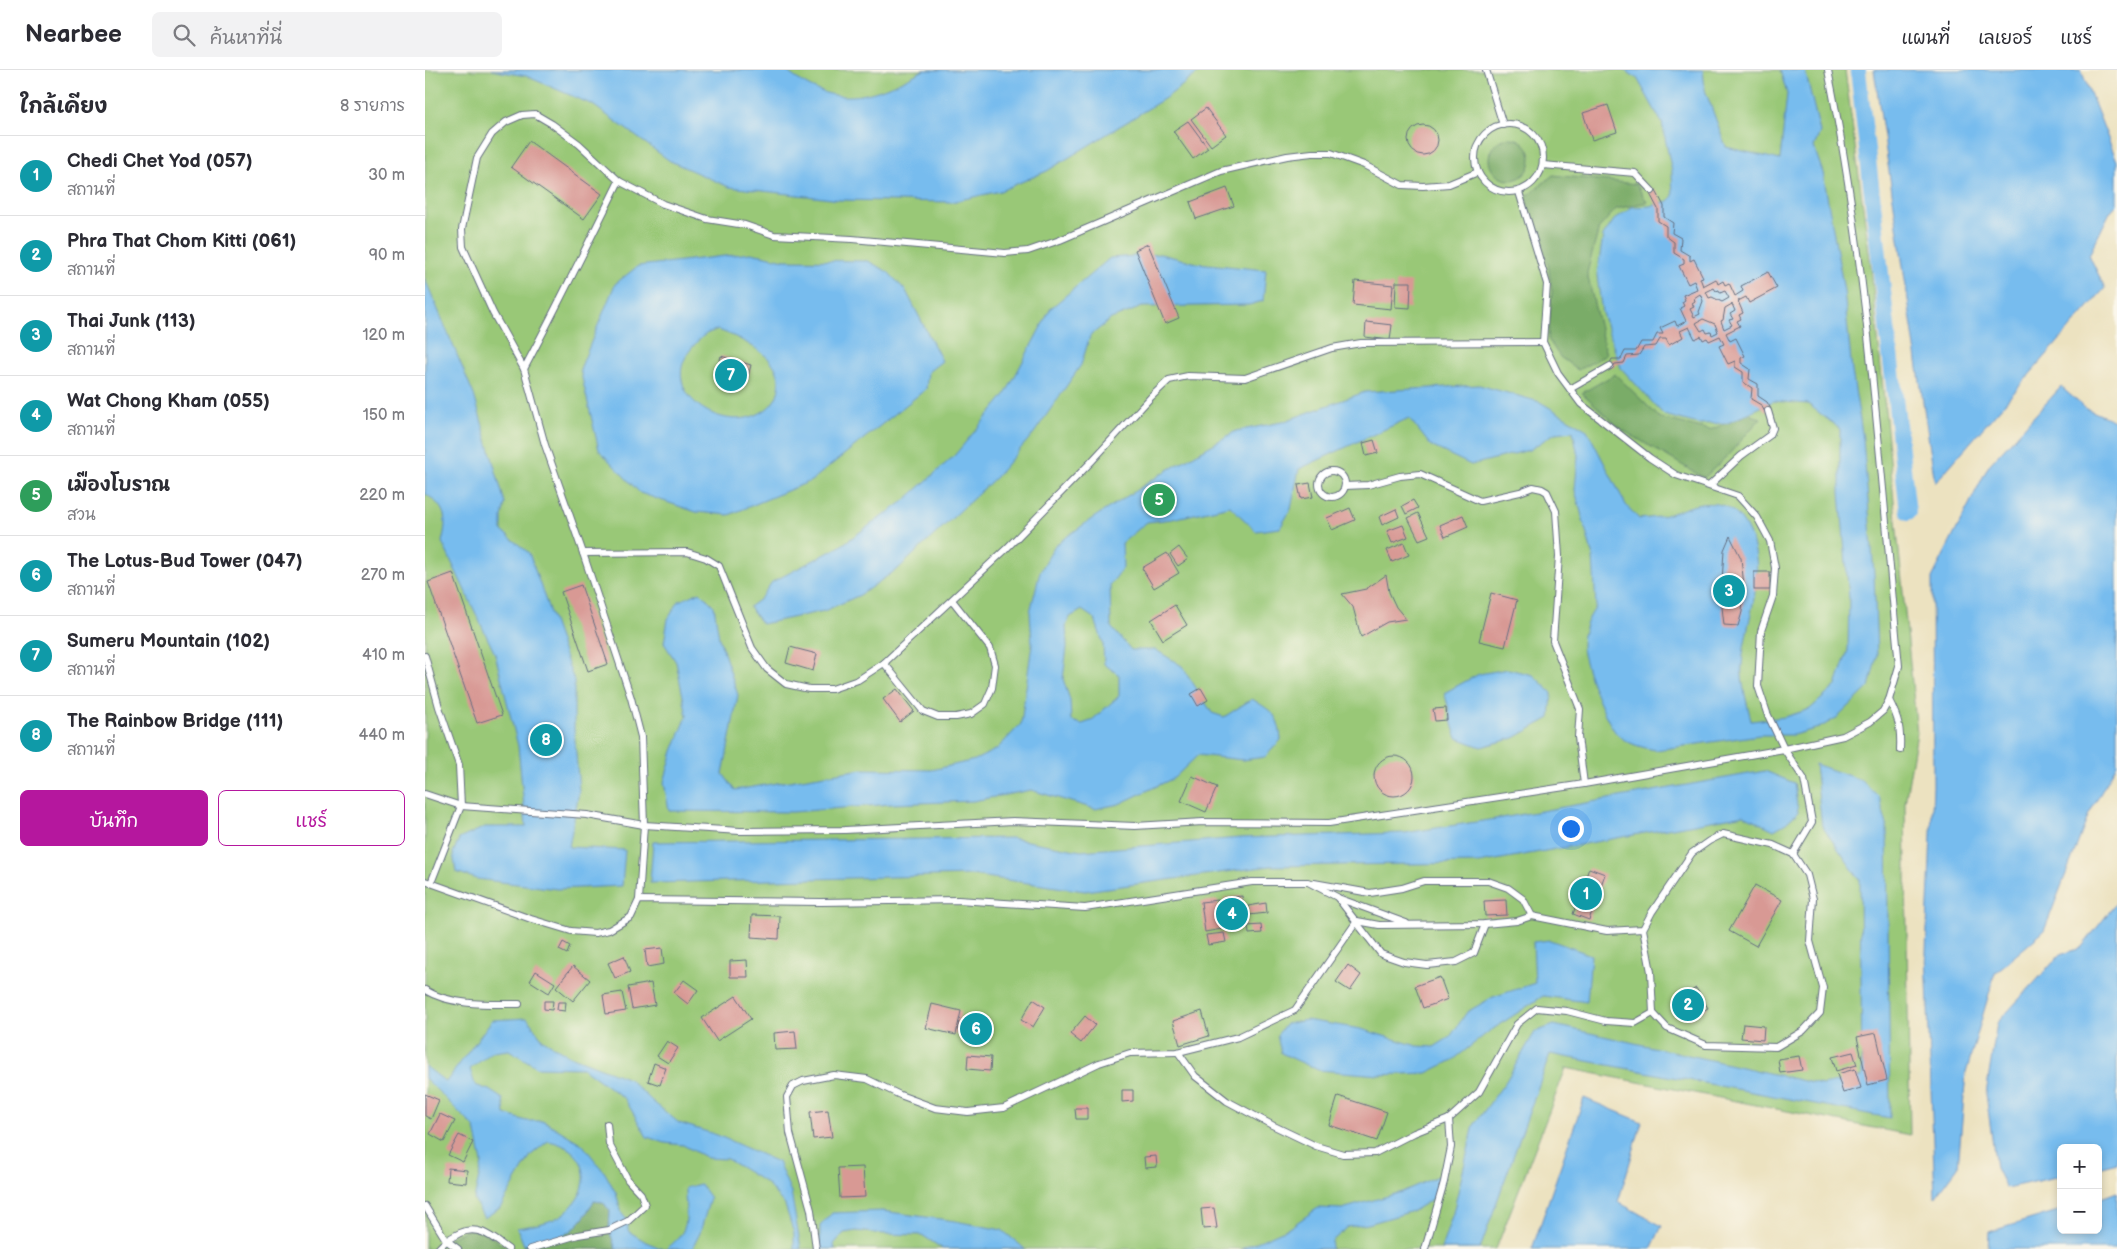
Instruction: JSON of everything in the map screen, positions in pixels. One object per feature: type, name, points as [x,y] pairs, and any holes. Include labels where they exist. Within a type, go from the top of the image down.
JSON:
[{"type":"lane","points":[[1486,70],[1503,125]]},
{"type":"lane","points":[[425,794],[461,806],[587,815],[644,825],[740,831],[845,830],[1013,821],[1135,826],[1203,822],[1329,823],[1584,784],[1784,749],[1843,736],[1870,722],[1883,711],[1889,700],[1899,666],[1863,292],[1837,113],[1828,70]]},
{"type":"lane","points":[[425,656],[439,707],[459,765],[461,806],[428,882],[531,919],[571,930],[595,933],[609,930],[631,917],[639,900],[644,825],[641,737],[631,698],[545,445],[524,369],[493,313],[463,247],[462,229],[477,158],[492,134],[506,122],[522,115],[535,114],[579,144],[619,181],[663,204],[707,219],[745,225],[774,235],[852,239],[1005,253],[1028,251],[1060,240],[1221,171],[1287,156],[1331,153],[1364,165],[1402,185],[1449,184],[1478,172]]},
{"type":"lane","points":[[1503,125],[1519,126],[1530,131],[1539,142],[1543,154],[1543,166],[1539,177],[1532,185],[1519,192],[1501,192],[1488,186],[1478,172],[1475,160],[1478,146],[1484,135],[1493,128],[1503,125]]},
{"type":"lane","points":[[1543,166],[1635,173],[1652,191]]},
{"type":"lane","points":[[524,369],[619,181]]},
{"type":"lane","points":[[1519,192],[1547,284],[1543,342],[1558,373],[1581,404],[1650,458],[1676,475],[1738,496],[1757,517],[1770,542],[1775,568],[1773,596],[1761,631],[1758,686],[1767,714],[1784,749],[1804,779],[1812,822],[1793,854]]},
{"type":"lane","points":[[583,553],[687,552],[707,558],[719,566],[752,648],[767,669],[786,684],[809,689],[833,689],[858,680],[884,663],[1006,549],[1169,380],[1188,376],[1245,378],[1331,348],[1361,344],[1543,342]]},
{"type":"lane","points":[[1570,389],[1610,366]]},
{"type":"lane","points":[[1710,485],[1741,456],[1770,435],[1773,428],[1768,411]]},
{"type":"lane","points":[[1327,472],[1336,472],[1343,477],[1345,486],[1339,496],[1331,498],[1321,491],[1319,483],[1327,472]]},
{"type":"lane","points":[[1345,486],[1368,485],[1400,476],[1420,474],[1480,501],[1520,492],[1533,487],[1547,492],[1556,511],[1559,556],[1553,641],[1580,709],[1578,737],[1584,784]]},
{"type":"lane","points":[[884,663],[923,711],[930,714],[938,717],[956,717],[971,714],[985,704],[992,688],[995,665],[990,648],[952,600]]},
{"type":"lane","points":[[1889,700],[1897,717],[1901,732],[1900,750]]},
{"type":"lane","points":[[1723,834],[1773,845],[1793,854],[1807,875],[1813,899],[1811,941],[1823,988],[1820,1013],[1803,1031],[1776,1047],[1705,1045],[1667,1028],[1653,1013],[1651,972],[1643,929],[1652,912],[1692,854],[1709,841],[1723,834]]},
{"type":"lane","points":[[639,900],[821,902],[958,900],[1085,908],[1252,882],[1308,882],[1370,893],[1402,888],[1424,881],[1488,881],[1508,888],[1523,899],[1532,916]]},
{"type":"lane","points":[[1308,882],[1337,897],[1411,925]]},
{"type":"lane","points":[[1337,897],[1381,954],[1404,962],[1427,965],[1456,962],[1474,953],[1485,924]]},
{"type":"lane","points":[[1357,921],[1379,925],[1485,924],[1517,921],[1532,916],[1607,931],[1643,929]]},
{"type":"lane","points":[[816,1249],[811,1210],[790,1133],[787,1097],[793,1086],[803,1081],[835,1075],[867,1079],[900,1095],[935,1108],[969,1112],[1004,1108],[1099,1064],[1130,1053],[1178,1052],[1238,1037],[1295,1010],[1357,921]]},
{"type":"lane","points":[[425,990],[432,994],[477,1005],[519,1004]]},
{"type":"lane","points":[[1178,1052],[1195,1076],[1227,1101],[1316,1146],[1343,1154],[1375,1153],[1413,1133],[1449,1119],[1479,1092],[1517,1024],[1537,1008],[1567,1011],[1606,1021],[1635,1022],[1653,1013]]},
{"type":"lane","points":[[1425,1249],[1444,1182],[1451,1147],[1449,1119]]},
{"type":"lane","points":[[530,1249],[578,1235],[609,1230],[628,1221],[645,1205],[641,1194],[628,1180],[609,1144],[607,1124]]},
{"type":"lane","points":[[425,1206],[446,1240],[458,1249]]},
{"type":"lane","points":[[438,1249],[446,1240],[469,1229],[484,1232],[508,1249]]},
{"type":"green space","points":[[425,70],[1845,70],[1871,267],[1917,733],[1905,803],[1910,1135],[1566,1068],[1496,1249],[425,1249]]},
{"type":"green space","points":[[1514,138],[1522,141],[1528,147],[1531,159],[1528,171],[1522,177],[1506,180],[1498,177],[1492,171],[1489,155],[1492,147],[1498,141]]},
{"type":"green space","points":[[1553,175],[1636,184],[1647,202],[1616,209],[1599,228],[1587,273],[1606,355],[1578,370],[1560,357],[1548,339],[1552,291],[1548,264],[1534,229],[1526,197]]},
{"type":"green space","points":[[1615,374],[1660,418],[1710,430],[1748,414],[1761,418],[1729,454],[1704,478],[1621,429],[1582,393]]},
{"type":"green space","points":[[594,1201],[603,1202],[610,1211],[609,1230],[616,1249],[524,1249],[524,1245],[566,1234],[580,1222]]},
{"type":"green space","points":[[469,1229],[484,1232],[508,1249],[458,1249],[446,1240]]},
{"type":"water","points":[[491,70],[785,70],[803,83],[821,91],[837,95],[854,96],[887,88],[924,70],[1202,70],[1167,97],[1047,171],[1000,191],[951,202],[840,200],[729,187],[670,161],[593,105],[526,76]]},
{"type":"water","points":[[1624,70],[1703,70],[1705,90],[1726,147],[1780,160],[1787,94],[1780,70],[1805,70],[1820,132],[1814,147],[1823,173],[1844,291],[1852,371],[1863,439],[1874,574],[1877,655],[1869,687],[1838,717],[1819,728],[1793,735],[1760,735],[1656,750],[1638,746],[1620,737],[1602,708],[1583,654],[1582,640],[1584,630],[1596,607],[1593,557],[1575,490],[1578,456],[1573,431],[1555,433],[1529,450],[1471,465],[1431,446],[1409,418],[1299,469],[1291,509],[1280,528],[1256,531],[1230,506],[1172,519],[1147,522],[1122,543],[1123,568],[1110,585],[1111,627],[1131,650],[1156,650],[1182,666],[1212,713],[1224,717],[1252,699],[1270,711],[1279,725],[1281,740],[1265,757],[1243,760],[1198,755],[1174,778],[1119,804],[1095,809],[1031,790],[973,801],[891,804],[793,812],[669,811],[664,782],[673,751],[687,716],[676,662],[664,643],[668,619],[679,601],[700,592],[714,606],[719,638],[738,695],[723,774],[735,790],[862,769],[932,770],[975,760],[997,749],[1021,724],[1032,644],[1030,612],[1040,572],[1055,545],[1168,470],[1236,431],[1282,422],[1365,392],[1479,385],[1540,402],[1587,430],[1626,505],[1639,519],[1659,517],[1689,507],[1709,503],[1722,505],[1730,509],[1738,515],[1746,527],[1753,544],[1756,561],[1755,595],[1744,647],[1742,671],[1743,686],[1751,721],[1785,717],[1810,709],[1836,686],[1848,650],[1849,598],[1840,493],[1840,429],[1808,404],[1773,401],[1728,423],[1698,424],[1664,415],[1621,368],[1602,313],[1597,275],[1603,236],[1614,220],[1632,207],[1650,206],[1668,201],[1673,196],[1672,172],[1662,123],[1637,78]],"holes":[[[1082,610],[1095,619],[1103,643],[1104,664],[1119,675],[1119,696],[1091,721],[1082,724],[1071,721],[1070,700],[1063,679],[1067,647],[1066,626],[1070,617]]]},
{"type":"water","points":[[1874,70],[2081,70],[2117,161],[2117,204],[2110,212],[2089,255],[2105,288],[1935,483]]},
{"type":"water","points":[[751,253],[785,260],[868,261],[888,272],[906,291],[942,361],[928,372],[926,389],[811,481],[729,515],[696,512],[640,493],[599,450],[580,369],[615,284],[638,266]],"holes":[[[718,330],[757,349],[770,360],[776,369],[779,377],[777,395],[773,403],[766,410],[741,419],[725,418],[697,404],[687,392],[682,379],[683,364],[691,349],[700,339],[706,334]]]},
{"type":"water","points":[[1160,254],[1197,263],[1266,270],[1263,301],[1249,305],[1142,307],[1111,319],[1090,336],[1081,365],[1034,433],[995,478],[899,568],[860,595],[824,611],[762,624],[749,607],[760,599],[772,582],[839,547],[904,501],[954,456],[1005,395],[1051,308],[1110,258]]},
{"type":"water","points":[[425,279],[474,395],[505,503],[502,531],[529,553],[574,681],[574,729],[579,791],[569,847],[625,850],[622,886],[557,889],[477,879],[456,872],[453,853],[459,839],[485,827],[526,827],[518,746],[495,654],[442,542],[445,526],[444,514],[438,504],[426,494],[425,490]]},
{"type":"water","points":[[2061,387],[2085,408],[2117,422],[2117,764],[2089,814],[2044,931],[1995,973],[1966,1073],[1958,1167],[1935,1198],[1926,952],[1933,786],[1932,578],[1989,465]]},
{"type":"water","points":[[1508,669],[1533,675],[1552,693],[1550,718],[1514,738],[1481,747],[1457,738],[1444,693],[1479,674]]},
{"type":"water","points":[[1815,764],[1861,780],[1879,797],[1887,825],[1890,1118],[1550,1054],[1480,1249],[1441,1249],[1453,1213],[1474,1125],[1506,1081],[1535,1032],[1554,1025],[1822,1085],[1862,1077],[1860,880],[1822,826]]},
{"type":"water","points":[[1765,771],[1794,783],[1798,812],[1786,823],[1774,830],[1744,815],[1479,863],[1270,866],[1085,891],[971,875],[650,883],[653,842],[1011,838],[1081,851],[1240,838],[1404,833],[1502,818]]},
{"type":"water","points":[[2117,902],[2117,1163],[2102,1167],[2102,1144],[2057,1144],[2057,1177],[2006,1188],[1996,1168],[1986,1094],[1997,1023],[2060,955],[2081,948]]},
{"type":"water","points":[[1550,940],[1591,955],[1587,1002],[1543,996],[1487,1033],[1453,1060],[1427,1073],[1379,1075],[1318,1070],[1281,1053],[1277,1035],[1286,1024],[1306,1020],[1361,1029],[1417,1046],[1434,1047],[1450,1037],[1467,1012],[1493,997],[1535,983],[1533,942]]},
{"type":"water","points":[[527,1018],[543,1040],[570,1056],[629,1079],[679,1123],[717,1135],[778,1162],[791,1192],[801,1249],[794,1249],[794,1233],[785,1205],[766,1183],[727,1159],[707,1158],[683,1145],[665,1143],[647,1137],[625,1099],[583,1068],[537,1067],[509,1050],[492,1052],[470,1069],[475,1085],[489,1090],[503,1099],[505,1114],[526,1121],[544,1121],[582,1144],[605,1173],[616,1193],[622,1214],[628,1221],[628,1231],[646,1242],[663,1249],[616,1249],[609,1230],[610,1211],[603,1202],[594,1201],[580,1222],[566,1234],[524,1245],[517,1228],[546,1222],[560,1216],[579,1197],[583,1186],[584,1176],[578,1157],[560,1144],[548,1141],[531,1155],[500,1208],[484,1218],[474,1200],[482,1163],[475,1128],[425,1078],[425,1066],[446,1082],[492,1020]]},
{"type":"water","points":[[1584,1098],[1642,1122],[1618,1202],[1662,1226],[1651,1249],[1532,1249]]},
{"type":"water","points":[[1438,1176],[1434,1198],[1413,1211],[1368,1224],[1348,1227],[1332,1241],[1331,1249],[1241,1249],[1289,1228],[1318,1208],[1342,1209],[1402,1192]]},
{"type":"water","points":[[700,1184],[710,1198],[700,1233],[692,1249],[666,1249],[675,1242],[684,1229],[686,1222],[685,1188]]},
{"type":"water","points":[[2117,1192],[2117,1249],[1988,1249],[1989,1232],[2057,1211],[2057,1234],[2102,1234],[2102,1198]]},
{"type":"water","points":[[882,1211],[955,1221],[1002,1230],[1025,1249],[943,1249],[922,1235],[856,1231],[844,1233],[834,1244],[835,1249],[820,1249],[820,1226],[832,1213]]},
{"type":"building","points":[[1608,105],[1617,132],[1592,140],[1583,113]]},
{"type":"building","points":[[1206,108],[1226,135],[1211,146],[1191,119]]},
{"type":"building","points":[[1188,121],[1208,148],[1193,159],[1173,131]]},
{"type":"building","points":[[1423,125],[1434,129],[1438,140],[1434,151],[1423,155],[1412,151],[1408,140],[1412,129]]},
{"type":"building","points":[[529,141],[602,194],[584,219],[511,167]]},
{"type":"building","points":[[1227,188],[1234,206],[1196,219],[1190,202]]},
{"type":"building","points":[[1655,189],[1664,206],[1664,217],[1673,223],[1672,233],[1681,238],[1680,250],[1690,256],[1690,261],[1694,259],[1703,277],[1700,278],[1703,286],[1716,279],[1718,284],[1723,281],[1725,285],[1729,283],[1735,296],[1743,291],[1741,286],[1768,272],[1777,288],[1749,303],[1746,297],[1738,301],[1743,313],[1739,315],[1741,319],[1737,321],[1740,326],[1726,333],[1730,341],[1736,338],[1745,356],[1741,358],[1741,363],[1750,369],[1749,379],[1758,384],[1758,396],[1767,402],[1771,409],[1765,412],[1761,405],[1751,399],[1752,388],[1743,382],[1743,372],[1735,367],[1735,361],[1728,364],[1719,346],[1724,344],[1720,336],[1709,341],[1707,338],[1703,340],[1701,336],[1695,339],[1689,327],[1680,331],[1683,337],[1669,345],[1666,339],[1660,339],[1656,346],[1644,347],[1639,355],[1627,356],[1624,363],[1615,364],[1613,367],[1609,365],[1612,359],[1621,359],[1625,351],[1636,351],[1641,342],[1653,342],[1657,334],[1663,334],[1660,328],[1675,321],[1677,326],[1686,321],[1680,308],[1684,306],[1682,302],[1685,300],[1683,295],[1697,289],[1694,281],[1688,284],[1679,266],[1684,264],[1684,259],[1674,253],[1674,242],[1666,236],[1666,226],[1658,221],[1658,209],[1649,192]],"holes":[[[1714,288],[1716,291],[1719,290],[1720,293],[1725,291],[1729,298],[1722,302],[1712,297],[1709,298],[1706,292]],[[1700,294],[1703,301],[1700,314],[1694,317],[1690,309],[1694,307],[1692,303],[1695,301],[1694,298]],[[1732,304],[1735,311],[1730,314],[1733,319],[1729,320],[1732,325],[1724,329],[1721,321],[1723,320],[1725,308]],[[1703,319],[1715,324],[1718,332],[1712,335],[1711,332],[1707,333],[1705,329],[1701,331],[1696,323]]]},
{"type":"building","points":[[1148,244],[1179,318],[1165,324],[1135,250]]},
{"type":"building","points":[[1355,281],[1393,285],[1391,309],[1353,305]]},
{"type":"building","points":[[1396,282],[1411,282],[1410,308],[1395,307]]},
{"type":"building","points":[[1366,322],[1392,325],[1390,340],[1365,337]]},
{"type":"building","points":[[721,356],[751,365],[746,384],[716,375]]},
{"type":"building","points":[[1374,440],[1378,453],[1366,456],[1363,443]]},
{"type":"building","points":[[1310,483],[1313,497],[1301,499],[1298,485]]},
{"type":"building","points":[[1413,500],[1418,508],[1406,514],[1402,506]]},
{"type":"building","points":[[1350,508],[1355,520],[1332,530],[1327,518]]},
{"type":"building","points":[[1396,509],[1399,517],[1382,525],[1379,517]]},
{"type":"building","points":[[1418,513],[1429,536],[1419,540],[1408,518]]},
{"type":"building","points":[[1463,515],[1468,527],[1445,537],[1440,525]]},
{"type":"building","points":[[1403,525],[1408,537],[1392,543],[1387,531]]},
{"type":"building","points":[[1730,536],[1741,558],[1744,586],[1742,612],[1738,626],[1724,625],[1721,598],[1724,550]]},
{"type":"building","points":[[1404,543],[1409,555],[1392,562],[1387,550]]},
{"type":"building","points":[[1179,547],[1188,559],[1178,566],[1170,554]]},
{"type":"building","points":[[1167,553],[1179,573],[1154,588],[1142,568]]},
{"type":"building","points":[[1754,572],[1770,572],[1770,590],[1754,590]]},
{"type":"building","points":[[453,573],[502,715],[477,723],[428,582]]},
{"type":"building","points":[[1386,575],[1389,592],[1396,607],[1406,619],[1387,622],[1361,637],[1353,607],[1342,594],[1366,589]]},
{"type":"building","points":[[581,585],[608,664],[588,671],[561,592]]},
{"type":"building","points":[[1491,593],[1517,600],[1505,647],[1479,641]]},
{"type":"building","points":[[1175,605],[1187,625],[1163,640],[1151,620]]},
{"type":"building","points":[[790,647],[817,654],[813,671],[786,663]]},
{"type":"building","points":[[1201,688],[1208,700],[1198,706],[1191,694]]},
{"type":"building","points":[[897,689],[914,711],[900,722],[883,699]]},
{"type":"building","points":[[1446,708],[1447,720],[1435,721],[1433,709]]},
{"type":"building","points":[[1394,756],[1408,762],[1414,776],[1408,790],[1394,796],[1380,790],[1374,776],[1380,762]]},
{"type":"building","points":[[1192,776],[1217,787],[1206,812],[1181,801]]},
{"type":"building","points":[[1589,868],[1605,874],[1589,920],[1573,914]]},
{"type":"building","points":[[1755,885],[1782,900],[1756,946],[1729,931]]},
{"type":"building","points":[[1242,896],[1246,926],[1228,928],[1224,898]]},
{"type":"building","points":[[1218,900],[1222,929],[1205,932],[1201,902]]},
{"type":"building","points":[[1506,900],[1507,915],[1485,916],[1484,901]]},
{"type":"building","points":[[1266,903],[1267,913],[1249,915],[1248,906]]},
{"type":"building","points":[[752,915],[780,916],[779,939],[751,937]]},
{"type":"building","points":[[1261,925],[1262,933],[1249,934],[1248,926]]},
{"type":"building","points":[[1224,933],[1226,942],[1208,945],[1206,935]]},
{"type":"building","points":[[563,942],[570,946],[567,954],[559,950]]},
{"type":"building","points":[[662,948],[664,964],[647,967],[645,950]]},
{"type":"building","points":[[624,956],[630,972],[615,978],[608,963]]},
{"type":"building","points":[[747,960],[748,977],[730,977],[730,961]]},
{"type":"building","points":[[1348,965],[1361,975],[1350,991],[1336,982]]},
{"type":"building","points":[[573,966],[590,980],[573,1001],[556,987]]},
{"type":"building","points":[[536,971],[555,983],[549,993],[530,981]]},
{"type":"building","points":[[1440,977],[1448,999],[1423,1008],[1415,986]]},
{"type":"building","points":[[684,980],[698,990],[688,1004],[674,993]]},
{"type":"building","points":[[651,983],[655,1005],[632,1009],[628,987]]},
{"type":"building","points":[[1696,988],[1708,1008],[1689,1019],[1677,999]]},
{"type":"building","points":[[622,992],[626,1011],[606,1014],[603,995]]},
{"type":"building","points":[[736,996],[751,1019],[717,1041],[702,1018]]},
{"type":"building","points":[[1033,999],[1045,1007],[1033,1027],[1021,1020]]},
{"type":"building","points":[[544,1001],[553,1001],[552,1010],[544,1009]]},
{"type":"building","points":[[558,1002],[566,1002],[565,1011],[557,1010]]},
{"type":"building","points":[[932,1004],[961,1011],[956,1035],[926,1028]]},
{"type":"building","points":[[1202,1011],[1209,1036],[1180,1045],[1173,1021]]},
{"type":"building","points":[[971,1015],[990,1021],[984,1040],[965,1034]]},
{"type":"building","points":[[1085,1016],[1095,1025],[1081,1043],[1070,1034]]},
{"type":"building","points":[[1743,1024],[1764,1026],[1763,1040],[1741,1038]]},
{"type":"building","points":[[795,1031],[797,1049],[775,1050],[774,1033]]},
{"type":"building","points":[[1876,1033],[1887,1080],[1868,1085],[1857,1037]]},
{"type":"building","points":[[667,1041],[678,1048],[668,1063],[657,1056]]},
{"type":"building","points":[[1853,1052],[1857,1065],[1836,1071],[1832,1057]]},
{"type":"building","points":[[968,1055],[991,1057],[990,1071],[967,1069]]},
{"type":"building","points":[[1799,1056],[1802,1070],[1780,1073],[1778,1059]]},
{"type":"building","points":[[654,1063],[666,1068],[660,1085],[648,1081]]},
{"type":"building","points":[[1855,1069],[1861,1088],[1843,1093],[1837,1074]]},
{"type":"building","points":[[1122,1090],[1133,1090],[1133,1101],[1122,1102]]},
{"type":"building","points":[[425,1094],[439,1100],[431,1119],[425,1116]]},
{"type":"building","points":[[1338,1096],[1387,1112],[1377,1141],[1329,1125]]},
{"type":"building","points":[[1075,1108],[1087,1108],[1087,1119],[1076,1119]]},
{"type":"building","points":[[828,1110],[832,1137],[813,1139],[810,1112]]},
{"type":"building","points":[[440,1114],[455,1121],[444,1142],[430,1134]]},
{"type":"building","points":[[459,1135],[473,1142],[463,1162],[448,1155]]},
{"type":"building","points":[[1156,1156],[1157,1167],[1145,1168],[1144,1157]]},
{"type":"building","points":[[863,1167],[865,1197],[840,1198],[838,1168]]},
{"type":"building","points":[[448,1168],[467,1170],[466,1183],[447,1181]]},
{"type":"building","points":[[1214,1208],[1217,1228],[1203,1229],[1201,1209]]},
{"type":"waterway","points":[[1858,70],[1908,512]]},
{"type":"place","name":"Sumeru Mountain (102)","points":[[731,375]]},
{"type":"place","name":"เมืองโบราณ","points":[[1159,500]]},
{"type":"place","name":"Thai Junk (113)","points":[[1729,591]]},
{"type":"place","name":"The Rainbow Bridge (111)","points":[[546,740]]},
{"type":"place","name":"Chedi Chet Yod (057)","points":[[1586,894]]},
{"type":"place","name":"Wat Chong Kham (055)","points":[[1232,914]]},
{"type":"place","name":"Phra That Chom Kitti (061)","points":[[1688,1005]]},
{"type":"place","name":"The Lotus-Bud Tower (047)","points":[[976,1029]]}]
